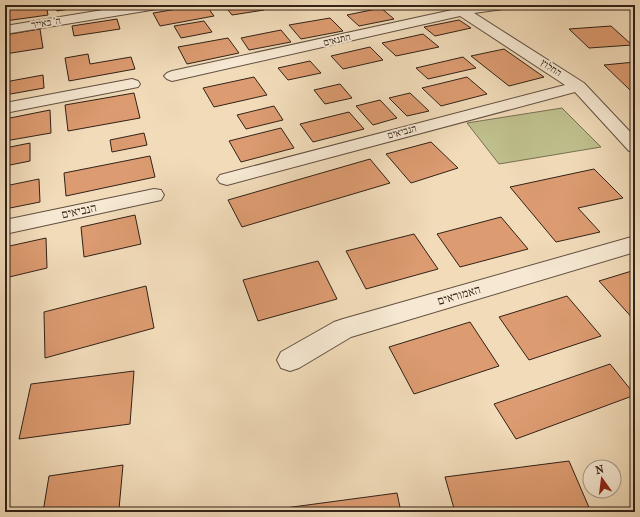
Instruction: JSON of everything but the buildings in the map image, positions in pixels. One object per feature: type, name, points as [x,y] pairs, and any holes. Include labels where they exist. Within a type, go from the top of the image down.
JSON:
[{"type":"street","name":"ה' באייר","points":[[5,30],[157,5]]},
{"type":"street","name":"התנאים","points":[[172,76],[458,8],[503,5]]},
{"type":"street","name":"החלוץ","points":[[458,8],[578,86],[635,147]]},
{"type":"street","points":[[5,108],[132,84]]},
{"type":"street","name":"הנביאים","points":[[227,179],[578,86]]},
{"type":"street","name":"הנביאים","points":[[5,227],[154,195]]},
{"type":"street","name":"האמוראים","points":[[290,360],[343,329],[635,244]]},
{"type":"green space","points":[[562,108],[601,147],[499,164],[467,123]]}]
